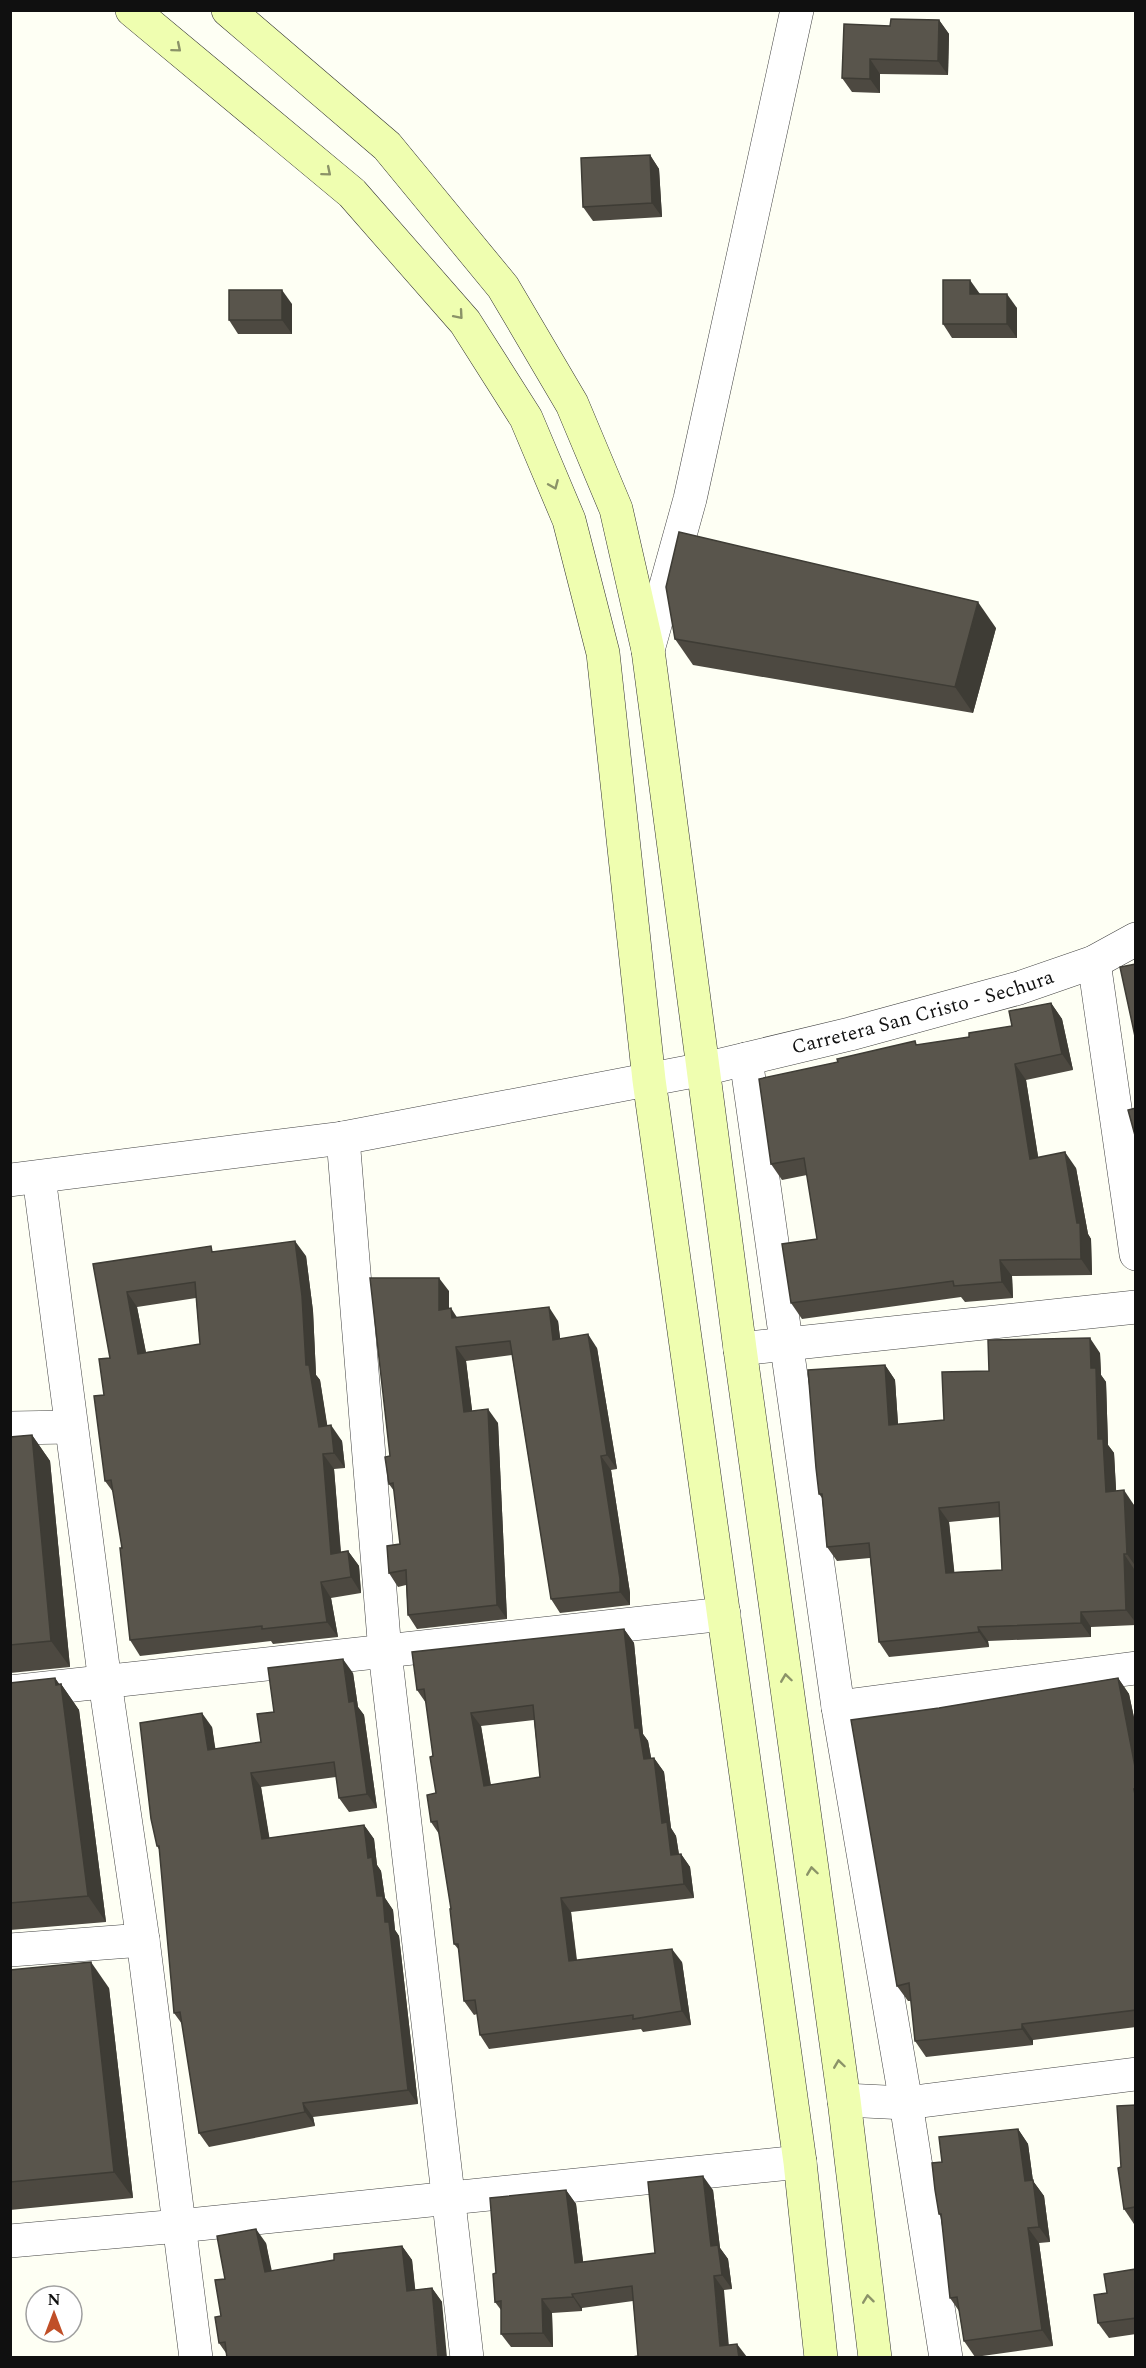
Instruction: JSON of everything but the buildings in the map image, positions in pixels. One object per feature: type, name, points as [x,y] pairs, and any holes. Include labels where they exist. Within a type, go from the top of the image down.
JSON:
[{"type":"main road","points":[[132,10],[352,193],[465,322],[526,418],[569,520],[603,653],[650,1080],[800,2162],[821,2358]]},
{"type":"main road","points":[[228,10],[387,146],[503,287],[572,404],[616,509],[648,650],[740,1348],[844,2100],[875,2358]]},
{"type":"street","points":[[648,650],[690,499],[797,10]]},
{"type":"street","name":"Carretera San Cristo - Sechura","points":[[25,1179],[219,1152],[343,1138],[704,1069],[850,1034],[1019,988],[1094,962],[1136,939]]},
{"type":"street","points":[[1094,962],[1136,1254]]},
{"type":"street","points":[[746,1059],[838,1707],[906,2103],[946,2358]]},
{"type":"street","points":[[343,1138],[386,1652],[467,2358]]},
{"type":"street","points":[[25,1179],[71,1427],[143,1940],[196,2358]]},
{"type":"street","points":[[740,1348],[1136,1307]]},
{"type":"street","points":[[10,1428],[71,1427]]},
{"type":"street","points":[[10,1692],[724,1614]]},
{"type":"street","points":[[838,1707],[1136,1668]]},
{"type":"street","points":[[10,1950],[143,1940]]},
{"type":"street","points":[[844,2100],[906,2103],[1136,2074]]},
{"type":"street","points":[[10,2241],[179,2226],[800,2162]]}]
